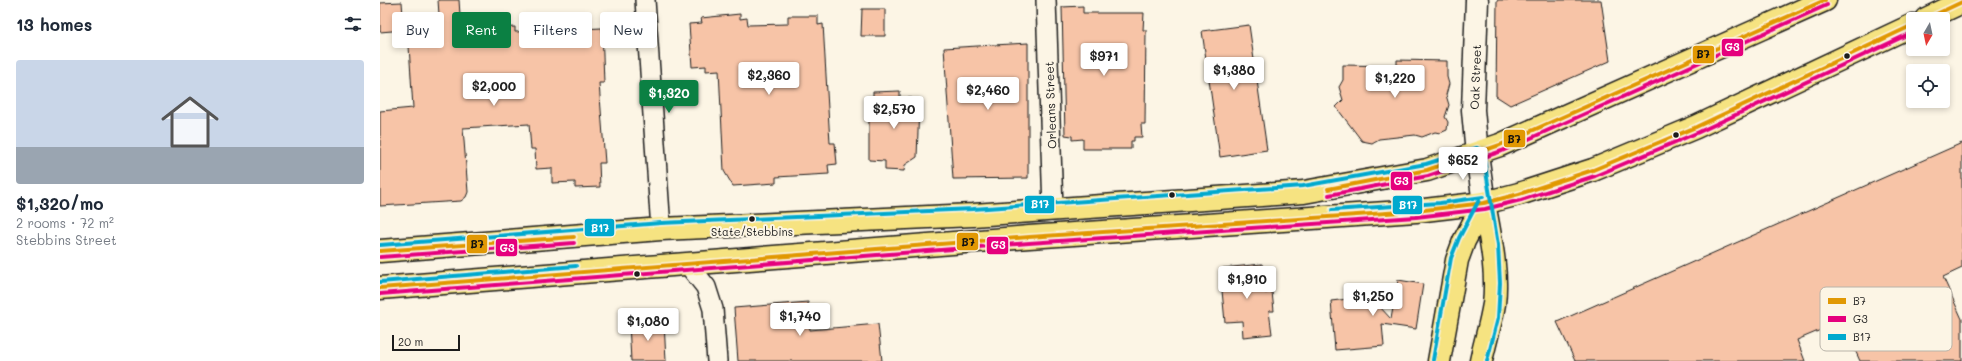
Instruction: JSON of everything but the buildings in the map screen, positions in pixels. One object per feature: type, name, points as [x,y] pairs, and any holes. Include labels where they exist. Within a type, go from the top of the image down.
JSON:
[{"type":"main road","name":"Oak Street","points":[[1477,0],[1473,110],[1484,203]]},
{"type":"main road","points":[[380,251],[689,228],[973,215],[1304,192],[1427,170],[1477,154],[1527,134],[1826,0]]},
{"type":"main road","points":[[1933,10],[1962,2]]},
{"type":"main road","points":[[380,288],[690,263],[1416,211],[1484,203],[1520,194],[1592,170],[1696,127],[1906,28]]},
{"type":"main road","points":[[1440,361],[1457,260],[1464,241],[1484,203]]},
{"type":"main road","points":[[1481,361],[1494,304],[1495,280],[1491,238],[1484,203]]},
{"type":"main road","points":[[1053,209],[1057,236]]},
{"type":"main road","points":[[689,228],[690,263]]},
{"type":"street","points":[[645,0],[662,230]]},
{"type":"street","name":"Orleans Street","points":[[1046,0],[1053,209]]},
{"type":"street","points":[[690,263],[706,287],[713,309],[717,361]]},
{"type":"transit line","name":"B7","points":[[1328,189],[1427,170],[1500,145],[1825,0]]},
{"type":"transit line","name":"B7","points":[[1941,12],[1962,2]]},
{"type":"transit line","name":"G3","points":[[1329,195],[1428,176],[1502,151],[1827,5]]},
{"type":"transit line","name":"B7","points":[[380,288],[1029,237],[1416,211],[1484,203],[1519,194],[1593,170],[1696,127],[1906,28]]},
{"type":"transit line","name":"G3","points":[[380,294],[1029,243],[1416,217],[1485,209],[1521,200],[1595,176],[1699,132],[1906,35]]},
{"type":"transit line","name":"B17","points":[[380,245],[661,223],[973,209],[1303,186],[1426,164],[1477,148],[1483,153],[1498,245],[1500,283],[1498,318],[1487,361]]},
{"type":"transit line","name":"B17","points":[[1332,210],[1440,203],[1483,197]]},
{"type":"transit line","name":"B17","points":[[1433,360],[1451,258],[1459,238],[1479,200]]},
{"type":"transit line","name":"B7","points":[[380,251],[574,237]]},
{"type":"transit line","name":"G3","points":[[380,257],[574,243]]},
{"type":"transit line","name":"B17","points":[[380,282],[576,266]]},
{"type":"place","name":"State/Stebbins","points":[[752,219]]}]
